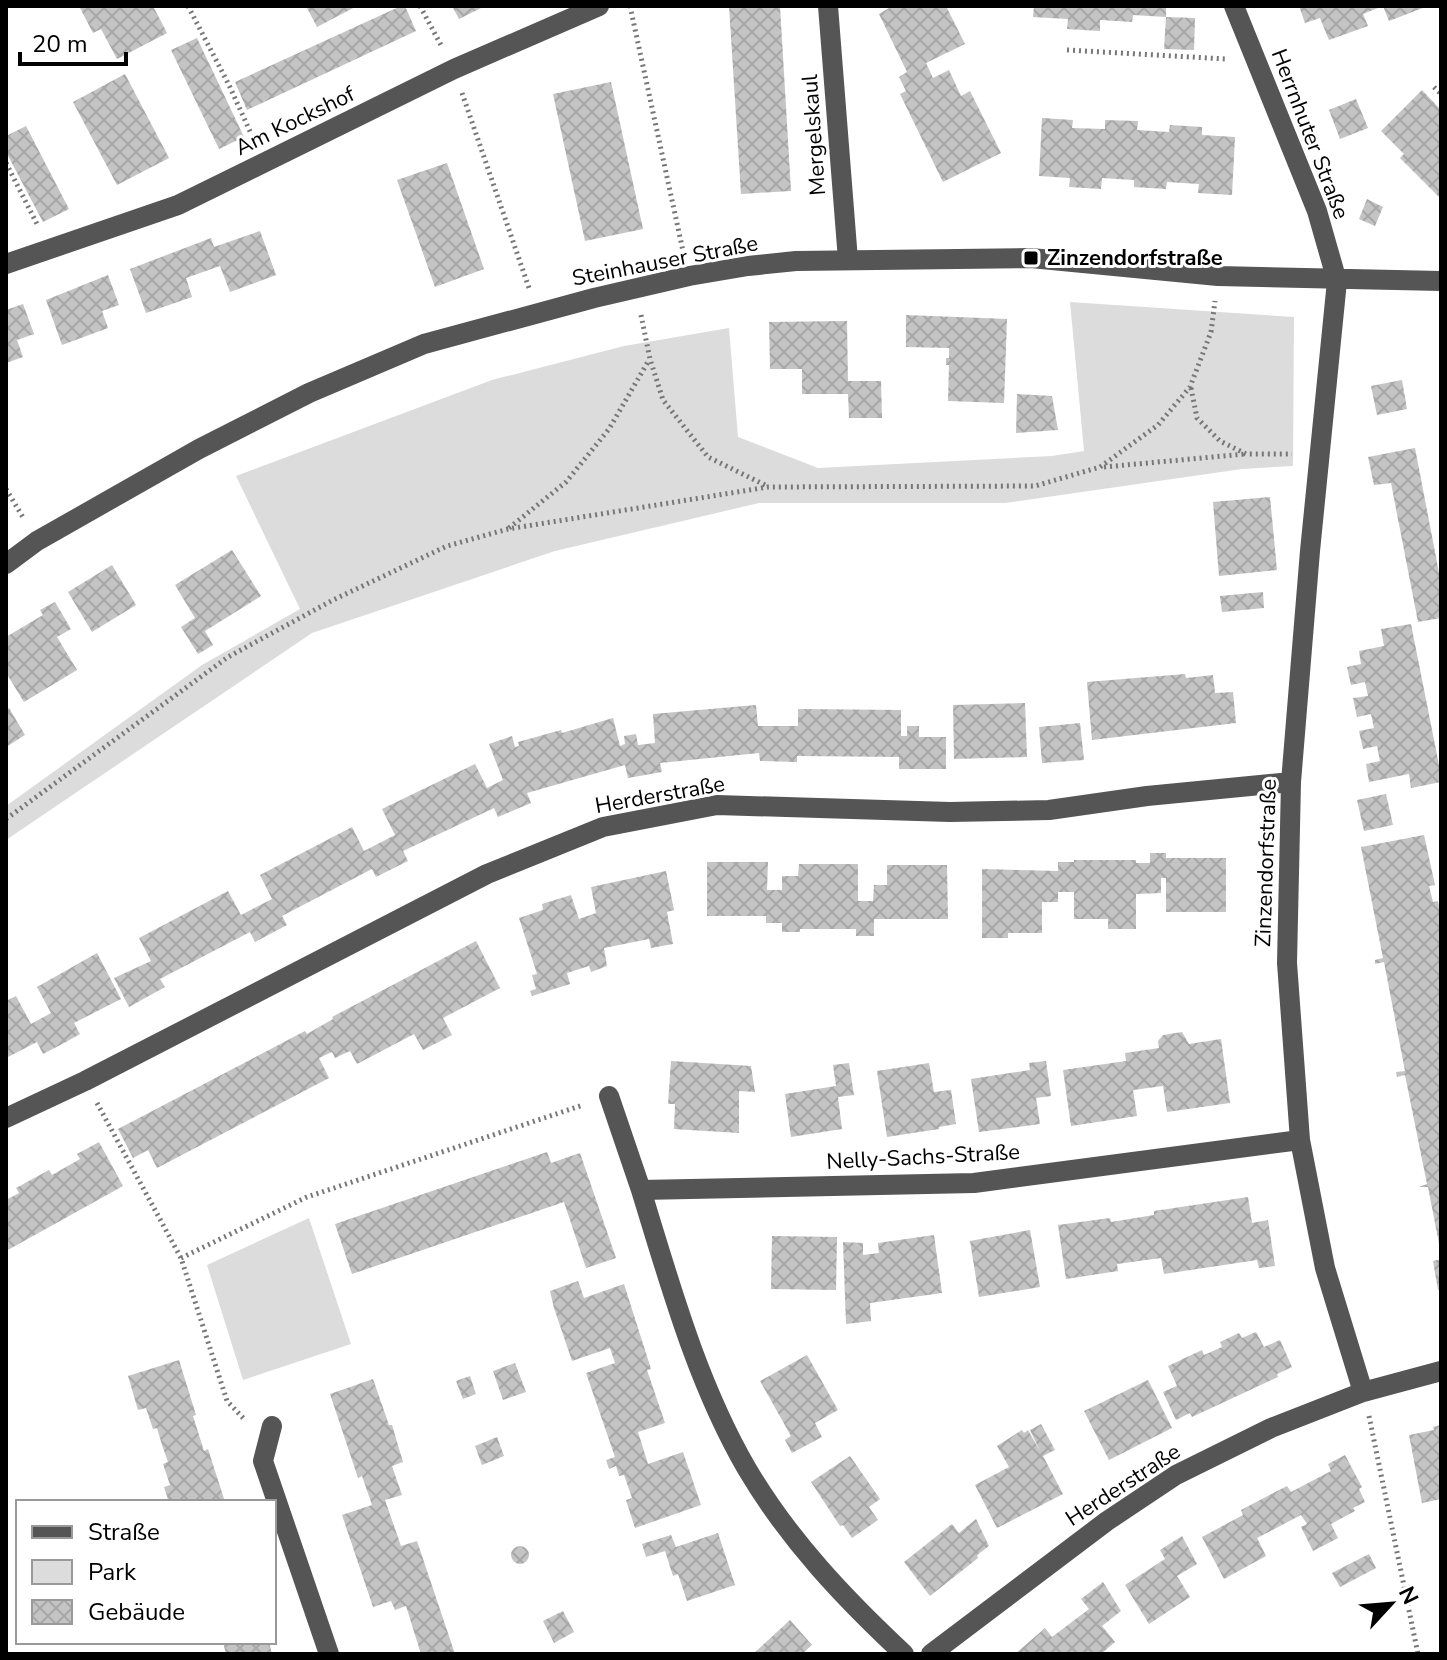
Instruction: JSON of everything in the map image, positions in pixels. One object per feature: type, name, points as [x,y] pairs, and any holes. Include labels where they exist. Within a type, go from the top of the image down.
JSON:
[{"type":"street","name":"Am Kockshof","points":[[6,264],[178,205],[454,69],[599,6]]},
{"type":"street","name":"Mergelskaul","points":[[828,6],[848,260]]},
{"type":"street","name":"Herrnhuter Straße","points":[[1234,6],[1317,211],[1337,281]]},
{"type":"street","name":"Steinhauser Straße","points":[[6,564],[37,541],[199,449],[309,393],[424,344],[635,287],[689,276],[748,266],[848,260],[1031,258],[1218,276],[1441,281]]},
{"type":"street","name":"Zinzendorfstraße","points":[[1337,281],[1291,782],[1287,963],[1300,1140],[1325,1268],[1363,1392]]},
{"type":"street","name":"Herderstraße","points":[[6,1118],[85,1081],[487,874],[603,827],[717,805],[950,812],[1049,810],[1147,796],[1291,782]]},
{"type":"street","points":[[609,1096],[705,1380],[747,1468],[801,1547],[848,1603],[904,1654]]},
{"type":"street","name":"Nelly-Sachs-Straße","points":[[641,1190],[974,1183],[1300,1140]]},
{"type":"street","name":"Herderstraße","points":[[931,1654],[1107,1521],[1176,1475],[1271,1428],[1363,1392],[1441,1371]]},
{"type":"street","points":[[272,1426],[263,1461],[329,1654]]},
{"type":"path","points":[[188,6],[229,85],[264,163]]},
{"type":"path","points":[[420,6],[454,69],[538,313]]},
{"type":"path","points":[[630,6],[689,276]]},
{"type":"path","points":[[1067,50],[1255,60]]},
{"type":"path","points":[[1434,87],[1441,94]]},
{"type":"path","points":[[6,163],[50,250]]},
{"type":"path","points":[[1100,467],[1158,425],[1190,387],[1211,332],[1218,276]]},
{"type":"path","points":[[635,287],[650,359],[663,400],[708,457],[768,487]]},
{"type":"path","points":[[508,529],[566,482],[609,429],[650,359]]},
{"type":"path","points":[[1190,387],[1197,418],[1220,441],[1246,454]]},
{"type":"path","points":[[6,819],[228,657],[333,600],[447,546],[508,529],[768,487],[1035,486],[1100,467],[1246,454],[1321,454]]},
{"type":"path","points":[[85,1081],[181,1258],[227,1401],[249,1424],[272,1426]]},
{"type":"path","points":[[181,1258],[307,1197],[609,1096]]},
{"type":"path","points":[[1363,1392],[1418,1654]]},
{"type":"green space","points":[[1070,302],[1294,317],[1293,466],[1242,469],[1005,503],[759,503],[555,551],[312,633],[6,840],[6,806],[202,665],[300,609],[236,476],[492,380],[624,346],[729,328],[738,437],[818,468],[1052,456],[1084,451]]},
{"type":"green space","points":[[309,1218],[351,1344],[243,1380],[207,1265]]},
{"type":"building","points":[[79,6],[153,6],[167,33],[117,59],[101,29],[93,33]]},
{"type":"building","points":[[306,6],[357,6],[317,27]]},
{"type":"building","points":[[405,6],[416,31],[247,110],[235,82]]},
{"type":"building","points":[[452,6],[485,6],[459,19]]},
{"type":"building","points":[[729,6],[780,6],[791,191],[741,194]]},
{"type":"building","points":[[888,6],[946,6],[965,44],[926,63],[933,78],[949,70],[961,96],[970,91],[1001,153],[943,182],[900,94],[906,91],[899,77],[907,72],[879,14]]},
{"type":"building","points":[[1034,6],[1166,6],[1166,17],[1133,15],[1132,22],[1100,20],[1100,31],[1067,29],[1068,19],[1033,17]]},
{"type":"building","points":[[1299,6],[1383,6],[1363,14],[1368,26],[1329,40],[1320,18],[1305,23]]},
{"type":"building","points":[[1383,6],[1428,6],[1389,21]]},
{"type":"building","points":[[1166,17],[1195,18],[1194,50],[1164,49]]},
{"type":"building","points":[[197,38],[244,137],[219,149],[171,50]]},
{"type":"building","points":[[125,74],[169,158],[117,185],[73,102]]},
{"type":"building","points":[[611,82],[643,229],[585,241],[553,94]]},
{"type":"building","points":[[1422,90],[1441,110],[1441,199],[1400,158],[1404,154],[1381,131]]},
{"type":"building","points":[[1356,99],[1368,128],[1340,139],[1329,110]]},
{"type":"building","points":[[1042,118],[1073,120],[1072,128],[1105,129],[1105,120],[1138,121],[1137,130],[1169,132],[1170,125],[1202,127],[1202,135],[1235,137],[1232,195],[1198,193],[1199,184],[1167,182],[1166,189],[1134,187],[1134,180],[1102,178],[1101,189],[1069,187],[1070,178],[1039,176]]},
{"type":"building","points":[[26,126],[69,209],[43,222],[6,152],[6,136]]},
{"type":"building","points":[[447,163],[484,269],[435,287],[397,180]]},
{"type":"building","points":[[1367,199],[1383,207],[1375,226],[1359,219]]},
{"type":"building","points":[[260,231],[276,275],[230,292],[220,266],[186,278],[192,297],[146,313],[130,269],[211,238],[214,247]]},
{"type":"building","points":[[108,275],[119,305],[102,311],[108,328],[62,345],[46,300]]},
{"type":"building","points":[[23,304],[34,334],[17,340],[23,357],[6,363],[6,310]]},
{"type":"building","points":[[906,315],[1007,319],[1004,403],[948,401],[949,365],[946,365],[946,358],[949,358],[949,348],[906,347]]},
{"type":"building","points":[[847,321],[848,381],[881,381],[882,418],[849,418],[848,394],[802,394],[802,369],[770,369],[769,322]]},
{"type":"building","points":[[1402,380],[1407,409],[1377,415],[1371,386]]},
{"type":"building","points":[[1017,394],[1052,396],[1058,430],[1016,433]]},
{"type":"building","points":[[1415,448],[1441,583],[1441,618],[1418,622],[1391,483],[1374,485],[1368,457]]},
{"type":"building","points":[[1270,497],[1277,570],[1219,576],[1213,502]]},
{"type":"building","points":[[232,550],[261,596],[205,631],[213,645],[198,654],[181,627],[195,618],[175,585]]},
{"type":"building","points":[[112,565],[136,605],[92,632],[68,592]]},
{"type":"building","points":[[1263,592],[1264,608],[1222,612],[1220,596]]},
{"type":"building","points":[[55,602],[71,629],[57,637],[77,670],[24,702],[6,677],[6,637],[43,615],[40,610]]},
{"type":"building","points":[[1411,624],[1441,782],[1411,788],[1409,774],[1369,782],[1366,764],[1380,761],[1377,746],[1363,749],[1359,731],[1374,728],[1371,714],[1357,717],[1353,698],[1368,696],[1365,682],[1351,685],[1347,667],[1361,664],[1359,651],[1384,646],[1381,629]]},
{"type":"building","points":[[1185,674],[1186,678],[1213,675],[1215,693],[1233,692],[1236,723],[1092,740],[1087,682]]},
{"type":"building","points":[[1025,703],[1027,757],[954,759],[953,705]]},
{"type":"building","points":[[756,705],[758,726],[798,726],[798,709],[901,710],[901,736],[907,736],[907,726],[919,726],[919,737],[946,737],[946,769],[899,769],[899,757],[797,756],[797,762],[760,761],[759,753],[660,763],[662,772],[628,778],[625,765],[527,793],[531,803],[498,817],[494,808],[403,851],[408,861],[376,877],[372,869],[282,916],[287,925],[255,942],[250,932],[160,979],[165,987],[129,1007],[114,978],[151,961],[139,938],[228,891],[241,915],[272,899],[260,875],[352,827],[364,851],[395,835],[382,809],[475,764],[487,788],[503,780],[489,744],[512,736],[515,747],[519,746],[518,742],[613,718],[620,746],[625,744],[624,736],[636,734],[638,745],[655,743],[653,714]]},
{"type":"building","points":[[9,708],[25,735],[6,747],[6,709]]},
{"type":"building","points":[[1080,723],[1084,760],[1042,763],[1039,727]]},
{"type":"building","points":[[1386,794],[1393,825],[1364,831],[1357,800]]},
{"type":"building","points":[[1424,835],[1435,885],[1429,886],[1433,902],[1438,901],[1441,917],[1440,1249],[1428,1187],[1419,1187],[1427,1184],[1405,1075],[1397,1077],[1396,1072],[1405,1071],[1384,962],[1375,964],[1375,960],[1383,958],[1361,847]]},
{"type":"building","points":[[1150,853],[1166,853],[1166,858],[1226,858],[1226,912],[1166,912],[1166,878],[1161,878],[1161,893],[1136,894],[1136,929],[1108,929],[1108,919],[1074,919],[1074,892],[1058,892],[1058,902],[1042,902],[1042,933],[1008,933],[1008,938],[982,938],[982,869],[1058,871],[1058,862],[1074,860],[1136,860],[1136,863],[1150,863]]},
{"type":"building","points":[[707,862],[768,862],[767,890],[782,890],[782,876],[798,876],[799,864],[858,864],[858,901],[873,901],[874,885],[887,885],[887,865],[947,865],[948,919],[874,919],[874,936],[856,936],[856,929],[782,932],[782,923],[766,923],[766,916],[707,916]]},
{"type":"building","points":[[666,871],[674,910],[667,912],[673,944],[651,948],[649,939],[604,948],[607,966],[591,972],[589,966],[567,973],[570,984],[532,996],[530,991],[536,989],[532,975],[537,974],[519,918],[543,910],[542,904],[571,895],[579,919],[596,913],[591,887]]},
{"type":"building","points":[[476,941],[500,988],[443,1018],[452,1035],[423,1050],[414,1034],[357,1064],[350,1051],[335,1058],[332,1052],[319,1058],[329,1078],[157,1168],[148,1150],[133,1158],[118,1129],[305,1031],[307,1034],[332,1017]]},
{"type":"building","points":[[97,953],[121,999],[74,1023],[80,1034],[43,1054],[37,1042],[6,1058],[6,1001],[16,996],[31,1024],[51,1013],[37,987]]},
{"type":"building","points":[[1182,1032],[1189,1044],[1221,1039],[1230,1103],[1167,1112],[1163,1086],[1133,1090],[1137,1116],[1071,1126],[1063,1070],[1126,1061],[1125,1053],[1159,1048],[1158,1041],[1163,1035]]},
{"type":"building","points":[[671,1061],[751,1066],[755,1092],[739,1091],[739,1133],[674,1129],[675,1104],[668,1104]]},
{"type":"building","points":[[1046,1061],[1051,1096],[1036,1098],[1040,1124],[979,1132],[971,1079],[1030,1070],[1029,1063]]},
{"type":"building","points":[[849,1063],[854,1095],[838,1097],[842,1129],[791,1137],[785,1094],[836,1086],[833,1065]]},
{"type":"building","points":[[929,1063],[934,1092],[951,1090],[956,1124],[887,1137],[877,1071]]},
{"type":"building","points":[[99,1142],[123,1186],[6,1251],[6,1200],[19,1193],[16,1188],[49,1170],[52,1175],[80,1159],[77,1154]]},
{"type":"building","points":[[547,1152],[551,1163],[580,1153],[616,1258],[586,1268],[564,1202],[352,1274],[335,1224]]},
{"type":"building","points":[[1248,1197],[1252,1223],[1268,1220],[1275,1266],[1259,1268],[1257,1260],[1164,1274],[1161,1258],[1117,1264],[1118,1271],[1066,1279],[1058,1225],[1110,1218],[1111,1222],[1154,1215],[1154,1211]]},
{"type":"building","points":[[1030,1230],[1040,1287],[979,1297],[970,1241]]},
{"type":"building","points":[[934,1235],[942,1293],[870,1303],[871,1321],[846,1324],[843,1242],[863,1243],[863,1255],[879,1253],[878,1243]]},
{"type":"building","points":[[772,1236],[837,1237],[836,1290],[771,1289]]},
{"type":"building","points":[[1441,1259],[1441,1289],[1438,1290],[1433,1261]]},
{"type":"building","points":[[578,1281],[584,1298],[624,1284],[665,1423],[638,1432],[648,1464],[683,1452],[701,1505],[635,1528],[626,1500],[632,1498],[624,1475],[619,1476],[616,1466],[609,1469],[606,1460],[615,1457],[586,1373],[615,1363],[610,1348],[572,1361],[550,1291]]},
{"type":"building","points":[[1256,1332],[1264,1347],[1280,1340],[1292,1367],[1277,1374],[1278,1377],[1192,1417],[1190,1413],[1176,1420],[1163,1392],[1177,1386],[1168,1366],[1202,1350],[1204,1355],[1222,1347],[1220,1342],[1239,1333],[1242,1338]]},
{"type":"building","points":[[807,1355],[838,1410],[815,1423],[822,1437],[792,1453],[785,1440],[791,1436],[760,1381]]},
{"type":"building","points":[[179,1360],[204,1451],[208,1449],[224,1500],[168,1500],[164,1487],[170,1485],[163,1464],[168,1462],[157,1428],[153,1429],[146,1408],[138,1410],[128,1376]]},
{"type":"building","points":[[515,1363],[526,1392],[503,1400],[493,1371]]},
{"type":"building","points":[[470,1376],[476,1394],[463,1399],[456,1381]]},
{"type":"building","points":[[373,1379],[403,1462],[392,1466],[402,1495],[385,1500],[401,1546],[417,1541],[455,1654],[421,1654],[406,1606],[395,1610],[391,1601],[373,1607],[342,1515],[372,1505],[362,1476],[358,1478],[330,1394]]},
{"type":"building","points":[[1148,1380],[1172,1428],[1109,1460],[1084,1411]]},
{"type":"building","points":[[1041,1424],[1055,1450],[1043,1456],[1063,1494],[997,1528],[975,1485],[1009,1467],[997,1446],[1022,1430],[1024,1433],[1028,1430],[1040,1451],[1030,1430]]},
{"type":"building","points":[[1441,1425],[1441,1499],[1422,1503],[1409,1435],[1434,1430],[1433,1427]]},
{"type":"building","points":[[497,1437],[504,1456],[482,1465],[475,1446]]},
{"type":"building","points":[[1345,1455],[1362,1487],[1359,1489],[1365,1502],[1331,1524],[1338,1538],[1313,1551],[1301,1527],[1307,1524],[1301,1515],[1257,1538],[1266,1556],[1224,1579],[1202,1537],[1243,1515],[1241,1510],[1287,1486],[1291,1492],[1331,1471],[1328,1464]]},
{"type":"building","points":[[850,1456],[880,1499],[869,1507],[878,1520],[852,1538],[843,1525],[840,1526],[811,1482]]},
{"type":"building","points":[[976,1519],[989,1546],[930,1596],[904,1562],[952,1524],[959,1533]]},
{"type":"building","points":[[718,1533],[735,1585],[687,1601],[678,1574],[673,1576],[665,1551],[646,1557],[642,1544],[671,1535],[676,1547]]},
{"type":"building","points":[[1182,1536],[1197,1564],[1177,1576],[1190,1597],[1149,1624],[1125,1585],[1165,1559],[1160,1550]]},
{"type":"building","points":[[520,1546],[529,1555],[520,1564],[511,1555]]},
{"type":"building","points":[[1369,1554],[1376,1568],[1340,1587],[1332,1573]]},
{"type":"building","points":[[1103,1582],[1121,1611],[1102,1626],[1115,1642],[1101,1654],[1015,1654],[1045,1628],[1052,1637],[1089,1609],[1081,1599]]},
{"type":"building","points":[[563,1611],[574,1632],[554,1643],[543,1621]]},
{"type":"building","points":[[790,1620],[812,1645],[802,1654],[753,1654]]},
{"type":"building","points":[[224,1644],[270,1644],[272,1654],[226,1654]]},
{"type":"place","name":"Zinzendorfstraße","points":[[1031,258]]}]
